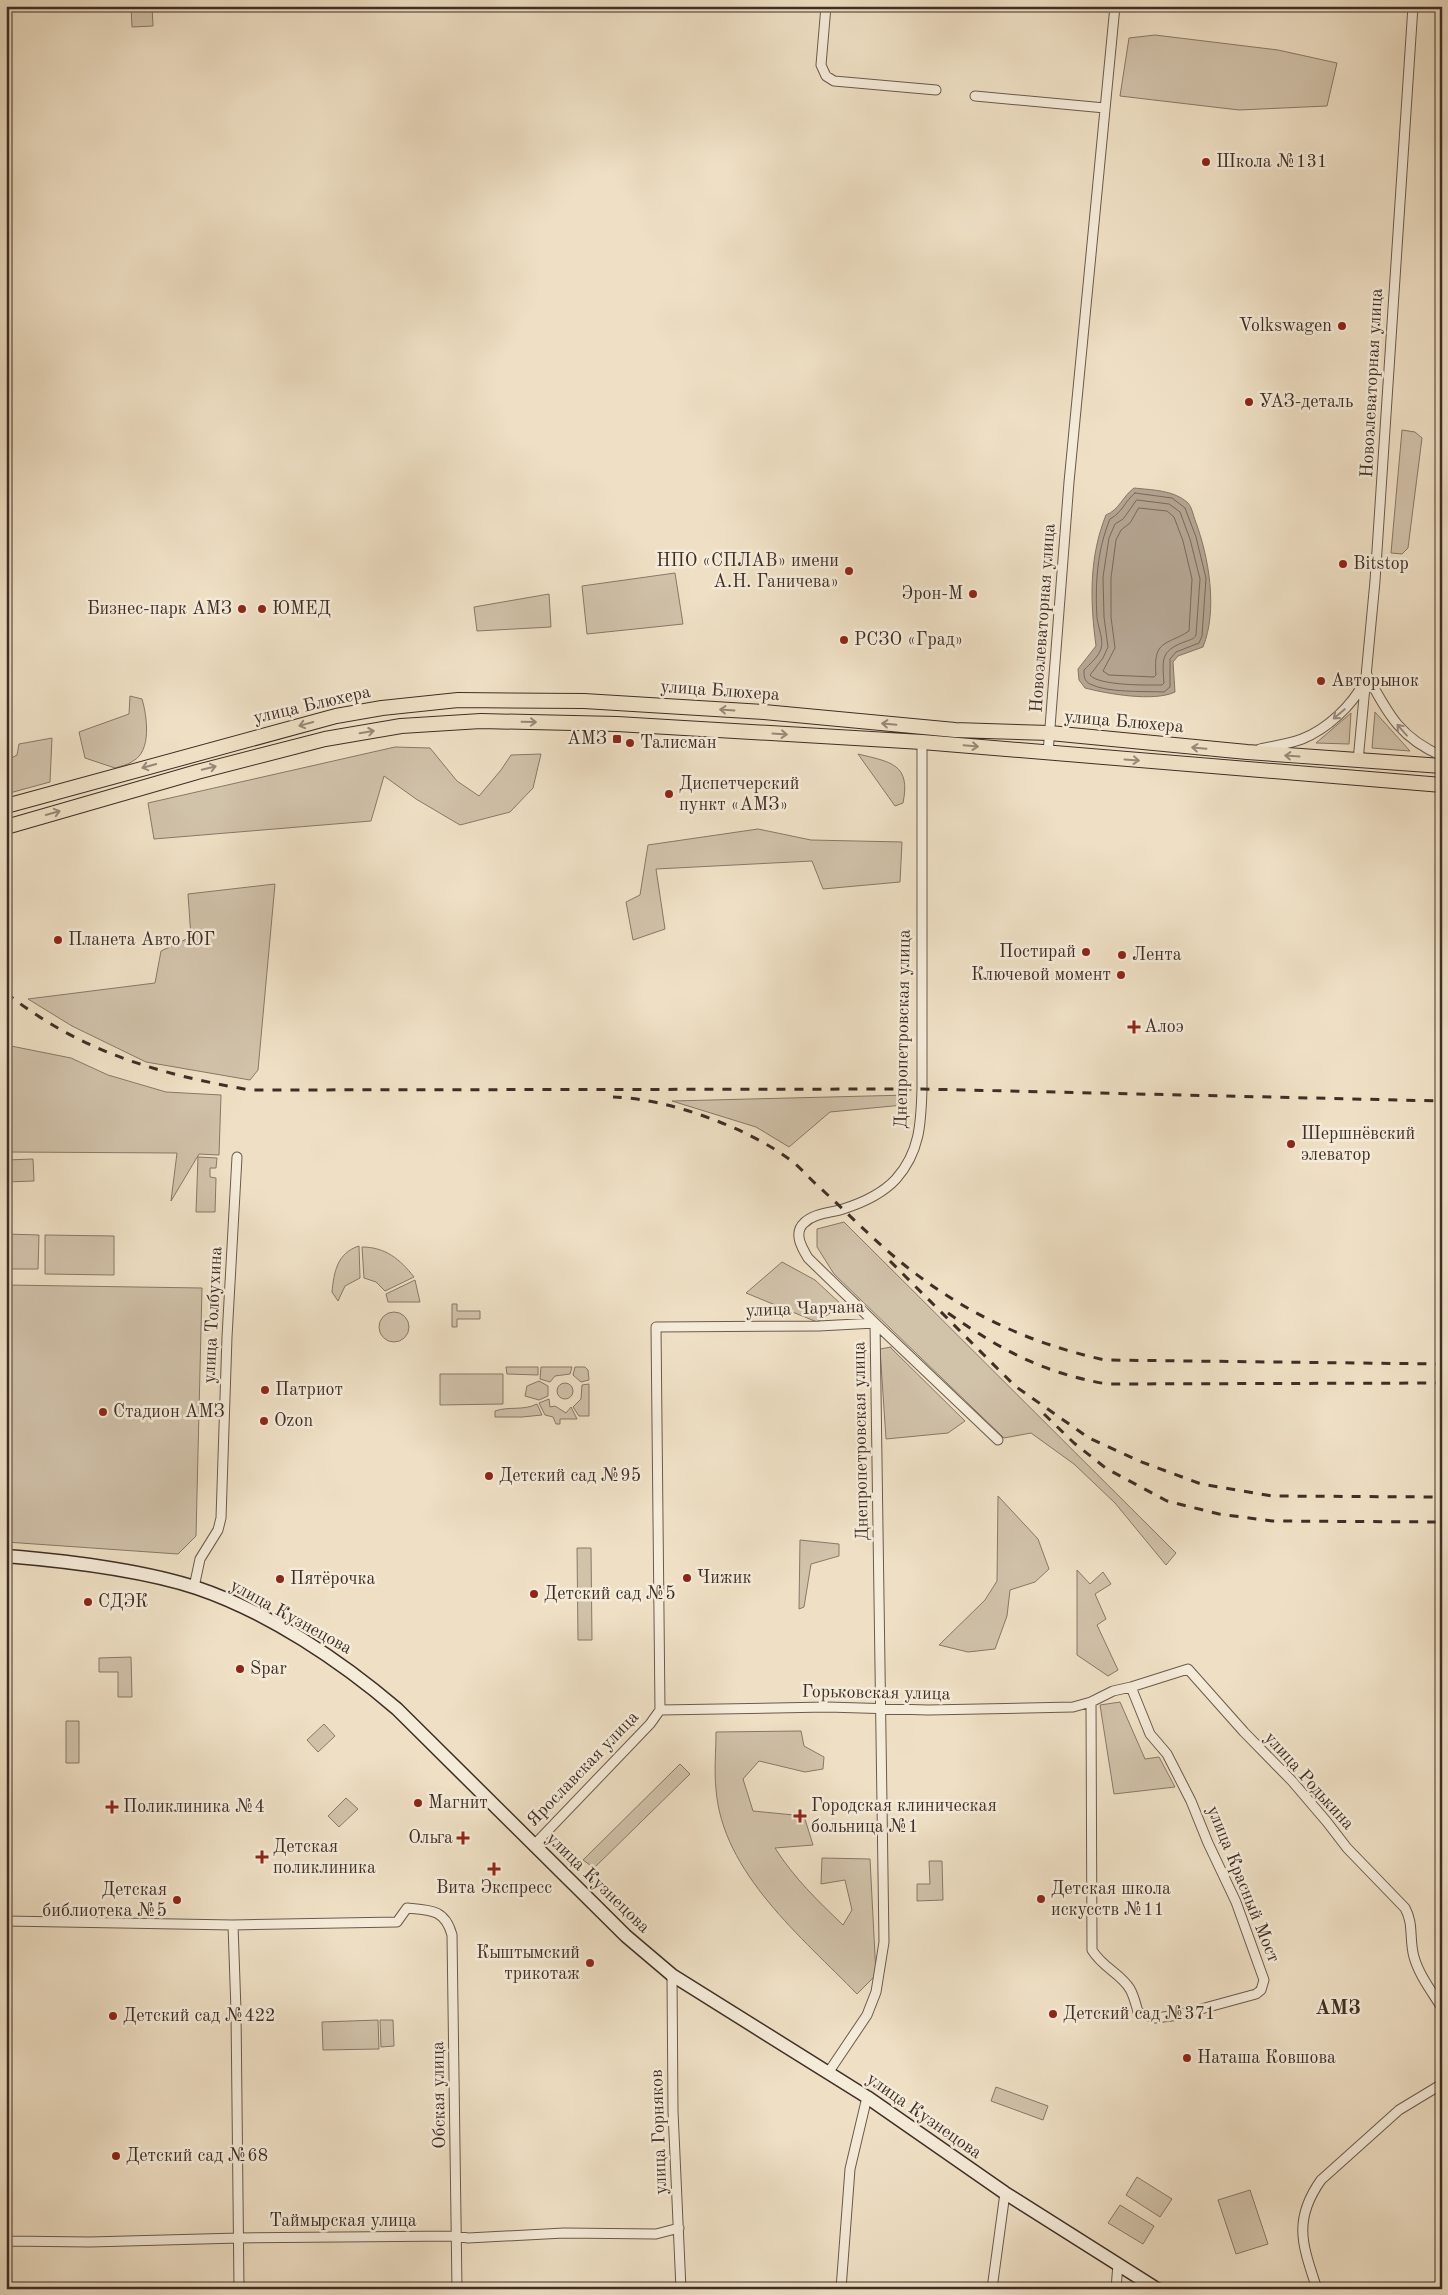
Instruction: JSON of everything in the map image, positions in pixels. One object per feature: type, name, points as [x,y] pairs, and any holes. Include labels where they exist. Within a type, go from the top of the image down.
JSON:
[{"type":"main road","name":"улица Блюхера","points":[[6,806],[336,716],[382,708],[458,700],[584,701],[764,712],[922,727],[1050,733],[1247,752],[1442,766]]},
{"type":"main road","name":"улица Блюхера","points":[[6,826],[197,772],[316,741],[401,726],[481,721],[617,724],[922,742],[1048,754],[1442,785]]},
{"type":"main road","points":[[922,727],[922,742]]},
{"type":"street","points":[[826,6],[822,65],[826,76],[834,81],[936,90]]},
{"type":"street","name":"Новоэлеваторная улица","points":[[1048,754],[1069,482],[1115,6]]},
{"type":"street","name":"Новоэлеваторная улица","points":[[1358,761],[1367,675],[1388,405],[1413,6]]},
{"type":"street","points":[[974,96],[1105,108]]},
{"type":"street","points":[[1247,752],[1302,739],[1339,716],[1357,697],[1367,675]]},
{"type":"street","points":[[1367,675],[1384,706],[1408,738],[1442,756]]},
{"type":"street","name":"Днепропетровская улица","points":[[828,2073],[867,2016],[880,1975],[884,1942],[875,1323],[808,1258],[800,1244],[799,1230],[804,1222],[813,1217],[844,1209],[884,1190],[910,1160],[918,1139],[921,1120],[922,1081],[922,742]]},
{"type":"street","name":"улица Толбухина","points":[[194,1587],[200,1559],[218,1530],[221,1518],[227,1338],[237,1158]]},
{"type":"street","name":"улица Чарчана","points":[[656,1327],[819,1326],[875,1323],[998,1440]]},
{"type":"street","name":"Ярославская улица","points":[[534,1845],[650,1724],[660,1710],[656,1523],[656,1327]]},
{"type":"street","name":"улица Кузнецова","points":[[6,1556],[134,1573],[194,1587],[248,1610],[312,1646],[359,1676],[398,1709],[626,1936],[672,1974],[867,2097],[1005,2193],[1158,2289]]},
{"type":"street","name":"улица Родькина","points":[[1091,1702],[1113,1690],[1131,1687],[1188,1669],[1310,1802],[1346,1848],[1405,1908],[1410,1916],[1414,1958],[1423,1978],[1442,2008]]},
{"type":"street","name":"улица Красный Мост","points":[[1091,1702],[1092,1950],[1099,1962],[1118,1976],[1130,1990],[1138,2012],[1154,2018],[1179,2015],[1256,1994],[1264,1985],[1261,1968],[1236,1902],[1208,1843],[1192,1801],[1167,1754],[1150,1734],[1131,1687]]},
{"type":"street","name":"Горьковская улица","points":[[660,1710],[827,1707],[991,1710],[1073,1708],[1091,1702]]},
{"type":"street","name":"Обская улица","points":[[233,1925],[396,1922],[406,1908],[431,1910],[442,1915],[449,1923],[452,1935],[456,2289]]},
{"type":"street","points":[[6,1921],[233,1925],[236,2011],[239,2289]]},
{"type":"street","name":"улица Горняков","points":[[672,1974],[672,2111],[681,2289]]},
{"type":"street","points":[[1317,2289],[1302,2241],[1306,2210],[1313,2192],[1321,2180],[1399,2110],[1442,2084]]},
{"type":"street","points":[[841,2289],[850,2169],[867,2097]]},
{"type":"street","points":[[6,2121],[6,2209]]},
{"type":"street","points":[[992,2289],[1005,2193]]},
{"type":"street","points":[[6,2216],[6,2246]]},
{"type":"street","name":"Таймырская улица","points":[[7,2241],[90,2242],[239,2238],[456,2236],[468,2238],[564,2233],[656,2234],[679,2228]]},
{"type":"street","points":[[1116,2289],[1118,2264]]},
{"type":"shaded area","points":[[131,6],[152,6],[153,26],[132,27]]},
{"type":"shaded area","points":[[1155,35],[1278,50],[1337,63],[1327,106],[1239,110],[1120,96],[1129,38]]},
{"type":"shaded area","points":[[1402,430],[1415,432],[1422,438],[1408,548],[1402,554],[1391,553]]},
{"type":"shaded area","points":[[675,573],[683,624],[587,634],[582,586]]},
{"type":"shaded area","points":[[549,594],[551,627],[477,631],[474,607]]},
{"type":"shaded area","points":[[130,696],[142,699],[145,714],[146,741],[139,756],[129,764],[115,768],[85,758],[79,732],[129,714]]},
{"type":"shaded area","points":[[1375,712],[1410,751],[1372,748]]},
{"type":"shaded area","points":[[1351,713],[1349,744],[1316,743]]},
{"type":"shaded area","points":[[52,738],[50,782],[6,794],[6,761],[17,755],[19,744]]},
{"type":"shaded area","points":[[395,747],[430,748],[457,781],[479,796],[511,755],[541,754],[533,788],[510,812],[460,825],[416,799],[384,776],[371,821],[154,839],[148,803]]},
{"type":"shaded area","points":[[858,754],[889,763],[901,772],[905,790],[903,803],[895,806]]},
{"type":"shaded area","points":[[758,829],[811,840],[902,842],[900,882],[823,889],[812,861],[656,869],[665,929],[633,940],[626,902],[640,895],[648,845]]},
{"type":"shaded area","points":[[275,884],[258,1070],[250,1080],[146,1062],[72,1026],[28,999],[155,983],[161,951],[191,937],[188,894]]},
{"type":"shaded area","points":[[6,1045],[71,1058],[108,1075],[166,1092],[221,1095],[219,1155],[199,1154],[171,1201],[177,1153],[6,1152]]},
{"type":"shaded area","points":[[908,1095],[903,1105],[830,1112],[789,1147],[756,1127],[672,1101]]},
{"type":"shaded area","points":[[198,1157],[217,1158],[216,1168],[210,1168],[210,1177],[216,1178],[215,1212],[196,1212]]},
{"type":"shaded area","points":[[33,1159],[34,1181],[6,1182],[6,1160]]},
{"type":"shaded area","points":[[844,1222],[1176,1553],[1166,1565],[1115,1503],[1074,1464],[1031,1433],[1004,1438],[834,1274],[817,1247],[817,1229]]},
{"type":"shaded area","points":[[6,1234],[39,1235],[38,1269],[6,1269]]},
{"type":"shaded area","points":[[45,1235],[114,1236],[114,1275],[45,1274]]},
{"type":"shaded area","points":[[359,1246],[360,1278],[345,1286],[338,1301],[332,1292],[338,1264],[346,1253]]},
{"type":"shaded area","points":[[362,1247],[378,1249],[391,1255],[414,1277],[385,1291],[376,1282],[364,1278]]},
{"type":"shaded area","points":[[782,1262],[815,1280],[842,1305],[817,1322],[746,1293]]},
{"type":"shaded area","points":[[415,1280],[420,1302],[388,1302],[386,1294]]},
{"type":"shaded area","name":"Стадион АМЗ","points":[[6,1285],[202,1288],[196,1536],[178,1554],[6,1542]]},
{"type":"shaded area","points":[[452,1304],[457,1304],[457,1311],[480,1311],[480,1319],[457,1319],[457,1327],[452,1327]]},
{"type":"shaded area","points":[[394,1312],[400,1313],[408,1321],[408,1333],[400,1341],[394,1342],[388,1341],[380,1333],[379,1327],[380,1321],[388,1313]]},
{"type":"shaded area","points":[[891,1347],[965,1421],[948,1433],[886,1439],[880,1349]]},
{"type":"shaded area","points":[[506,1367],[538,1367],[538,1375],[507,1374]]},
{"type":"shaded area","points":[[541,1367],[572,1367],[570,1374],[555,1376],[550,1382],[540,1379]]},
{"type":"shaded area","points":[[575,1367],[585,1367],[588,1370],[589,1380],[581,1382],[573,1375]]},
{"type":"shaded area","points":[[440,1374],[503,1374],[503,1404],[440,1405]]},
{"type":"shaded area","points":[[539,1381],[548,1386],[548,1396],[539,1400],[525,1396],[527,1386]]},
{"type":"shaded area","points":[[565,1383],[573,1391],[565,1399],[557,1391]]},
{"type":"shaded area","points":[[589,1384],[589,1416],[579,1416],[573,1407],[581,1399],[582,1385]]},
{"type":"shaded area","points":[[549,1399],[550,1407],[555,1406],[566,1413],[571,1407],[577,1419],[560,1419],[560,1424],[556,1424],[553,1417],[545,1415],[539,1403]]},
{"type":"shaded area","points":[[537,1404],[542,1415],[495,1417],[495,1411]]},
{"type":"shaded area","points":[[998,1496],[1038,1539],[1049,1569],[1035,1582],[1010,1590],[1007,1616],[995,1649],[968,1652],[939,1645],[985,1600],[997,1581]]},
{"type":"shaded area","points":[[800,1540],[839,1544],[839,1556],[811,1564],[804,1607],[799,1609]]},
{"type":"shaded area","points":[[577,1548],[591,1548],[592,1640],[578,1640]]},
{"type":"shaded area","points":[[1077,1570],[1090,1584],[1103,1572],[1111,1584],[1095,1594],[1106,1619],[1097,1625],[1118,1670],[1108,1676],[1077,1655]]},
{"type":"shaded area","points":[[131,1657],[132,1697],[118,1697],[118,1672],[99,1672],[99,1658]]},
{"type":"shaded area","points":[[1120,1702],[1145,1759],[1159,1757],[1175,1787],[1114,1794],[1100,1705]]},
{"type":"shaded area","points":[[66,1721],[79,1721],[79,1763],[66,1763]]},
{"type":"shaded area","points":[[324,1724],[335,1736],[318,1752],[307,1740]]},
{"type":"shaded area","points":[[801,1731],[804,1746],[824,1757],[823,1769],[805,1772],[759,1761],[743,1779],[753,1811],[804,1816],[813,1845],[775,1848],[798,1879],[843,1925],[852,1910],[845,1880],[821,1884],[822,1858],[870,1859],[876,1975],[857,1994],[790,1927],[769,1902],[749,1876],[733,1849],[722,1820],[715,1782],[716,1732]]},
{"type":"shaded area","points":[[680,1764],[690,1774],[594,1868],[583,1860]]},
{"type":"shaded area","points":[[346,1798],[358,1809],[339,1827],[328,1816]]},
{"type":"shaded area","points":[[929,1861],[942,1861],[943,1900],[917,1901],[917,1884],[930,1884]]},
{"type":"shaded area","points":[[378,2020],[379,2049],[323,2050],[322,2022]]},
{"type":"shaded area","points":[[380,2020],[393,2020],[394,2046],[381,2047]]},
{"type":"shaded area","points":[[996,2087],[1048,2106],[1043,2120],[991,2101]]},
{"type":"shaded area","points":[[1137,2177],[1172,2199],[1160,2217],[1126,2195]]},
{"type":"shaded area","points":[[1250,2190],[1268,2244],[1236,2254],[1218,2200]]},
{"type":"shaded area","points":[[1120,2205],[1154,2226],[1143,2244],[1108,2223]]},
{"type":"water","points":[[1134,488],[1170,493],[1188,503],[1200,535],[1208,567],[1211,600],[1208,632],[1203,647],[1178,656],[1173,662],[1175,692],[1166,695],[1143,697],[1118,695],[1085,688],[1079,680],[1078,669],[1096,646],[1092,579],[1100,531],[1106,515],[1114,510]]},
{"type":"railway","points":[[6,993],[63,1031],[122,1058],[152,1068],[216,1084],[250,1090],[922,1089],[1442,1101]]},
{"type":"railway","points":[[613,1097],[657,1103],[705,1116],[771,1147],[796,1165],[887,1251],[934,1287],[980,1315],[1027,1337],[1052,1346],[1105,1360],[1442,1364]]},
{"type":"railway","points":[[890,1261],[1015,1386],[1089,1438],[1139,1461],[1201,1484],[1272,1496],[1442,1497]]},
{"type":"railway","points":[[948,1313],[986,1338],[1023,1358],[1063,1373],[1107,1384],[1442,1383]]},
{"type":"railway","points":[[1044,1414],[1074,1443],[1107,1469],[1167,1501],[1219,1514],[1272,1521],[1442,1522]]},
{"type":"place","name":"Школа №131","points":[[1206,162]]},
{"type":"place","name":"Volkswagen","points":[[1342,326]]},
{"type":"place","name":"УАЗ-деталь","points":[[1249,402]]},
{"type":"place","name":"Bitstop","points":[[1343,564]]},
{"type":"place","name":"НПО «СПЛАВ» имени А.Н. Ганичева»","points":[[849,571]]},
{"type":"place","name":"Эрон-М","points":[[973,594]]},
{"type":"place","name":"Бизнес-парк АМЗ","points":[[242,609]]},
{"type":"place","name":"ЮМЕД","points":[[262,609]]},
{"type":"place","name":"РСЗО «Град»","points":[[844,640]]},
{"type":"place","name":"Авторынок","points":[[1321,681]]},
{"type":"place","name":"АМЗ","points":[[617,739]]},
{"type":"place","name":"Талисман","points":[[630,743]]},
{"type":"place","name":"Диспетчерский пункт «АМЗ»","points":[[669,794]]},
{"type":"place","name":"Планета Авто ЮГ","points":[[58,940]]},
{"type":"place","name":"Постирай","points":[[1086,952]]},
{"type":"place","name":"Лента","points":[[1122,955]]},
{"type":"place","name":"Ключевой момент","points":[[1121,975]]},
{"type":"place","name":"Алоэ","points":[[1134,1027]]},
{"type":"place","name":"Шершнёвский элеватор","points":[[1291,1144]]},
{"type":"place","name":"Патриот","points":[[265,1390]]},
{"type":"place","name":"Стадион АМЗ","points":[[103,1412]]},
{"type":"place","name":"Ozon","points":[[264,1421]]},
{"type":"place","name":"Детский сад №95","points":[[489,1476]]},
{"type":"place","name":"Чижик","points":[[687,1578]]},
{"type":"place","name":"Пятёрочка","points":[[280,1579]]},
{"type":"place","name":"Детский сад №5","points":[[534,1594]]},
{"type":"place","name":"СДЭК","points":[[88,1602]]},
{"type":"place","name":"Spar","points":[[240,1669]]},
{"type":"place","name":"Магнит","points":[[418,1803]]},
{"type":"place","name":"Поликлиника №4","points":[[112,1807]]},
{"type":"place","name":"Городская клиническая больница №1","points":[[800,1816]]},
{"type":"place","name":"Ольга","points":[[463,1838]]},
{"type":"place","name":"Детская поликлиника","points":[[262,1857]]},
{"type":"place","name":"Вита Экспресс","points":[[494,1869]]},
{"type":"place","name":"Детская школа искусств №11","points":[[1041,1899]]},
{"type":"place","name":"Детская библиотека №5","points":[[177,1900]]},
{"type":"place","name":"Кыштымский трикотаж","points":[[590,1963]]},
{"type":"place","name":"Детский сад №371","points":[[1053,2014]]},
{"type":"place","name":"Детский сад №422","points":[[113,2016]]},
{"type":"place","name":"Наташа Ковшова","points":[[1187,2058]]},
{"type":"place","name":"Детский сад №68","points":[[116,2156]]},
{"type":"district","name":"АМЗ","points":[[1338,2009]]}]
